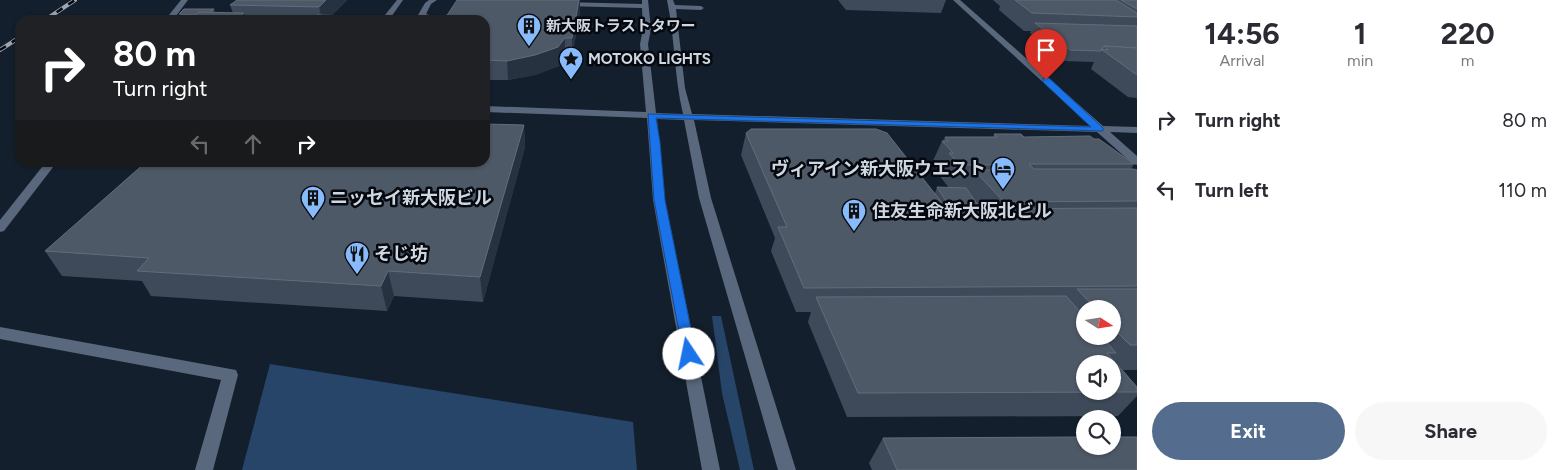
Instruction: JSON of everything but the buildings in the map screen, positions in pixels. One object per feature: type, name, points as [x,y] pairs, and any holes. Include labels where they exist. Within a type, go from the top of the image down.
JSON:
[{"type":"street","points":[[173,15],[185,0]]},
{"type":"street","points":[[389,15],[400,0]]},
{"type":"street","points":[[422,15],[428,4],[434,0]]},
{"type":"street","points":[[672,2],[698,0]]},
{"type":"street","points":[[956,0],[1137,162]]},
{"type":"street","points":[[672,2],[701,8]]},
{"type":"street","points":[[672,2],[681,88],[696,143],[705,198],[788,470]]},
{"type":"street","points":[[559,4],[645,3],[646,29],[644,44],[651,116],[656,142],[659,200],[711,470]]},
{"type":"street","points":[[490,108],[651,116],[1137,130]]},
{"type":"street","points":[[0,228],[48,167]]},
{"type":"street","points":[[0,333],[230,375],[204,470]]},
{"type":"shaded area","points":[[712,316],[721,316],[754,470],[740,470],[722,393]]},
{"type":"shaded area","points":[[270,364],[633,422],[637,470],[242,470]]},
{"type":"railway","points":[[52,15],[75,0]]},
{"type":"railway","points":[[0,50],[15,40]]},
{"type":"place","name":"新大阪トラストタワー","points":[[529,47]]},
{"type":"place","name":"MOTOKO LIGHTS","points":[[571,80]]},
{"type":"place","name":"ヴィアイン新大阪ウエスト","points":[[1003,190]]},
{"type":"place","name":"ニッセイ新大阪ビル","points":[[313,219]]},
{"type":"place","name":"住友生命新大阪北ビル","points":[[854,232]]},
{"type":"place","name":"そじ坊","points":[[357,275]]},
{"type":"route","points":[[689,354],[659,200],[656,142],[651,116],[1100,130],[1046,80]]}]
